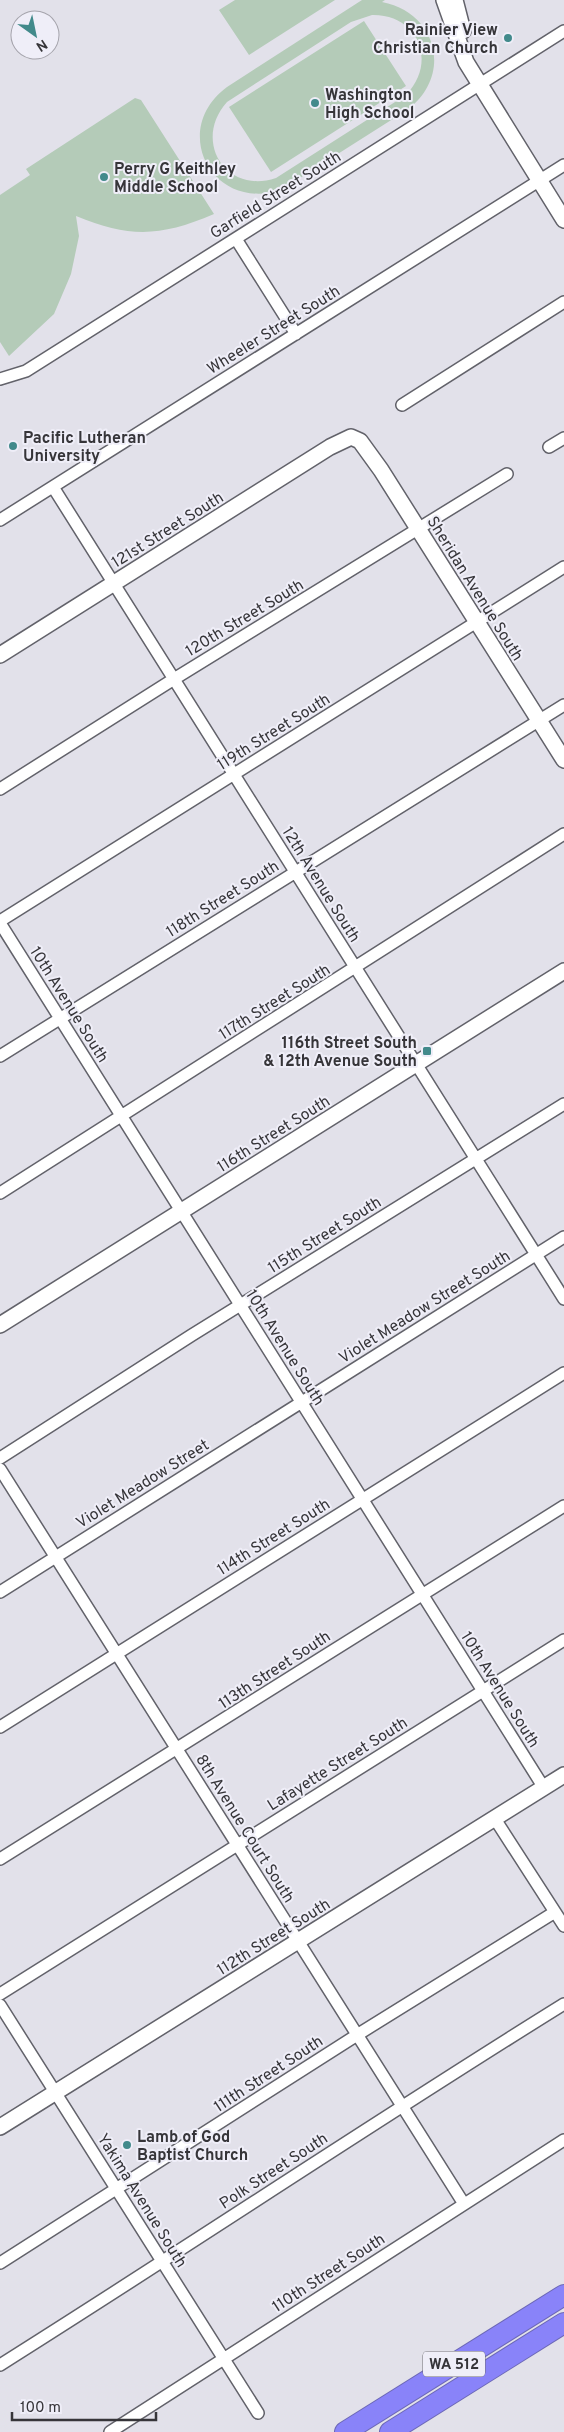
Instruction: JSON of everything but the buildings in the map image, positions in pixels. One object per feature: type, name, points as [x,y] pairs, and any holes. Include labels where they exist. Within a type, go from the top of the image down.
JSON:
[{"type":"highway","name":"WA 512","points":[[345,2432],[564,2295]]},
{"type":"highway","name":"WA 512","points":[[390,2432],[564,2323]]},
{"type":"street","points":[[444,0],[466,62],[564,220]]},
{"type":"street","points":[[455,0],[479,84]]},
{"type":"street","name":"Garfield Street South","points":[[1,379],[26,371],[564,31]]},
{"type":"street","name":"Wheeler Street South","points":[[0,520],[564,166]]},
{"type":"street","points":[[236,238],[296,334]]},
{"type":"street","points":[[402,405],[564,302]]},
{"type":"street","name":"121st Street South","points":[[0,655],[336,443],[346,438],[355,438]]},
{"type":"street","name":"Sheridan Avenue South","points":[[355,438],[370,454],[564,760]]},
{"type":"street","points":[[549,447],[564,438]]},
{"type":"street","name":"120th Street South","points":[[0,790],[174,679],[419,530],[507,474]]},
{"type":"street","name":"12th Avenue South","points":[[53,487],[564,1299]]},
{"type":"street","name":"119th Street South","points":[[0,922],[564,567]]},
{"type":"street","name":"118th Street South","points":[[0,1056],[564,705]]},
{"type":"street","name":"117th Street South","points":[[0,1193],[564,834]]},
{"type":"street","name":"10th Avenue South","points":[[0,922],[544,1788]]},
{"type":"street","name":"116th Street South","points":[[0,1325],[564,971]]},
{"type":"street","name":"115th Street South","points":[[0,1458],[240,1305],[564,1104]]},
{"type":"street","name":"Violet Meadow Street South","points":[[301,1402],[564,1238]]},
{"type":"street","name":"114th Street South","points":[[0,1727],[564,1373]]},
{"type":"street","name":"Violet Meadow Street","points":[[0,1592],[301,1402]]},
{"type":"street","name":"8th Avenue Court South","points":[[0,1469],[464,2204]]},
{"type":"street","name":"113th Street South","points":[[0,1859],[177,1750],[564,1506]]},
{"type":"street","name":"Lafayette Street South","points":[[0,1994],[564,1640]]},
{"type":"street","name":"112th Street South","points":[[0,2127],[564,1775]]},
{"type":"street","points":[[495,1819],[564,1926]]},
{"type":"street","name":"111th Street South","points":[[0,2263],[357,2035],[555,1912]]},
{"type":"street","name":"Polk Street South","points":[[0,2365],[162,2263],[401,2105],[564,2004]]},
{"type":"street","name":"Yakima Avenue South","points":[[0,2005],[258,2413]]},
{"type":"street","name":"110th Street South","points":[[110,2432],[564,2140]]},
{"type":"green space","points":[[235,0],[335,0],[249,55],[219,10]]},
{"type":"green space","points":[[362,0],[385,0],[382,2],[401,8],[416,19],[427,32],[433,47],[434,64],[430,80],[421,96],[407,110],[281,190],[256,194],[235,189],[218,178],[206,163],[200,144],[201,124],[210,105],[227,87]],"holes":[[[372,15],[388,17],[401,22],[411,31],[418,42],[421,68],[416,82],[406,95],[276,178],[258,181],[242,179],[229,172],[220,161],[214,148],[213,133],[217,117],[227,102],[351,22]]]},
{"type":"green space","points":[[364,21],[406,86],[271,172],[229,107]]},
{"type":"green space","points":[[135,98],[141,100],[214,214],[177,227],[145,232],[113,228],[76,216],[79,236],[71,274],[54,314],[9,356],[0,342],[0,195],[30,175],[26,169]]},
{"type":"place","name":"Rainier View Christian Church","points":[[508,38]]},
{"type":"place","name":"Washington High School","points":[[315,103]]},
{"type":"place","name":"Perry G Keithley Middle School","points":[[104,177]]},
{"type":"place","name":"Pacific Lutheran University","points":[[13,446]]},
{"type":"place","name":"116th Street South & 12th Avenue South","points":[[427,1051]]},
{"type":"place","name":"Lamb of God Baptist Church","points":[[127,2145]]}]
